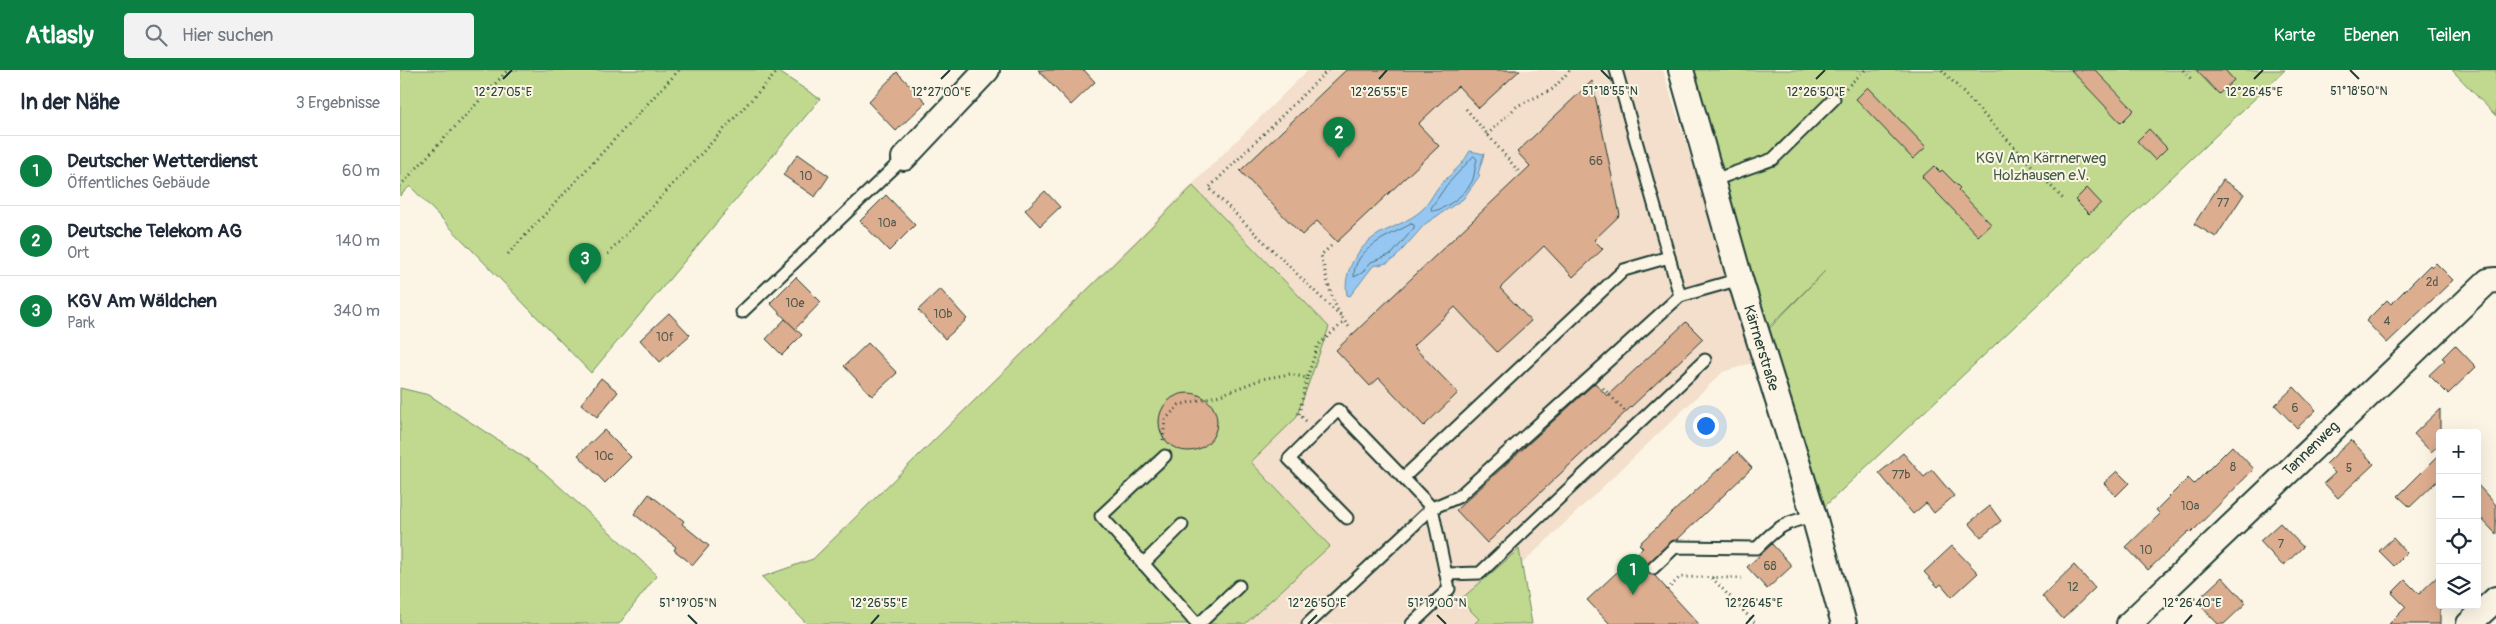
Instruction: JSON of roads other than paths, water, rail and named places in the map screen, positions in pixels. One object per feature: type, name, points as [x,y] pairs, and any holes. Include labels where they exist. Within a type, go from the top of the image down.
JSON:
[{"type":"street","points":[[904,158],[987,70]]},
{"type":"street","name":"Kärrnerstraße","points":[[1681,70],[1714,180],[1740,279],[1814,516],[1844,624]]},
{"type":"street","name":"Tannenweg","points":[[2129,624],[2488,281],[2496,280]]},
{"type":"street","points":[[2469,624],[2496,598]]},
{"type":"lane","points":[[1616,70],[1680,296]]},
{"type":"lane","points":[[1714,180],[1773,159],[1834,99]]},
{"type":"lane","points":[[742,312],[904,158]]},
{"type":"lane","points":[[1403,478],[1624,270],[1669,257]]},
{"type":"lane","points":[[1308,624],[1432,508],[1458,497],[1680,296],[1740,279]]},
{"type":"lane","points":[[1446,574],[1480,573],[1705,360]]},
{"type":"lane","points":[[1347,518],[1289,459],[1338,410],[1432,508],[1449,589],[1412,624]]},
{"type":"lane","points":[[1166,456],[1101,516],[1198,624],[1239,586]]},
{"type":"lane","points":[[1653,568],[1675,547],[1757,548],[1778,527],[1789,521],[1814,516]]},
{"type":"lane","points":[[1143,564],[1182,525]]},
{"type":"water","points":[[1470,151],[1484,154],[1478,174],[1480,175],[1463,199],[1425,224],[1396,257],[1387,263],[1373,266],[1350,296],[1347,295],[1347,277],[1359,252],[1379,234],[1422,210],[1440,185],[1463,162]]},
{"type":"place","name":"Deutsche Telekom AG","points":[[1339,158]]},
{"type":"place","name":"KGV Am Wäldchen","points":[[585,284]]},
{"type":"place","name":"Deutscher Wetterdienst","points":[[1633,595]]},
{"type":"park label","name":"KGV Am Kärrnerweg Holzhausen e.V.","points":[[2041,166]]}]
